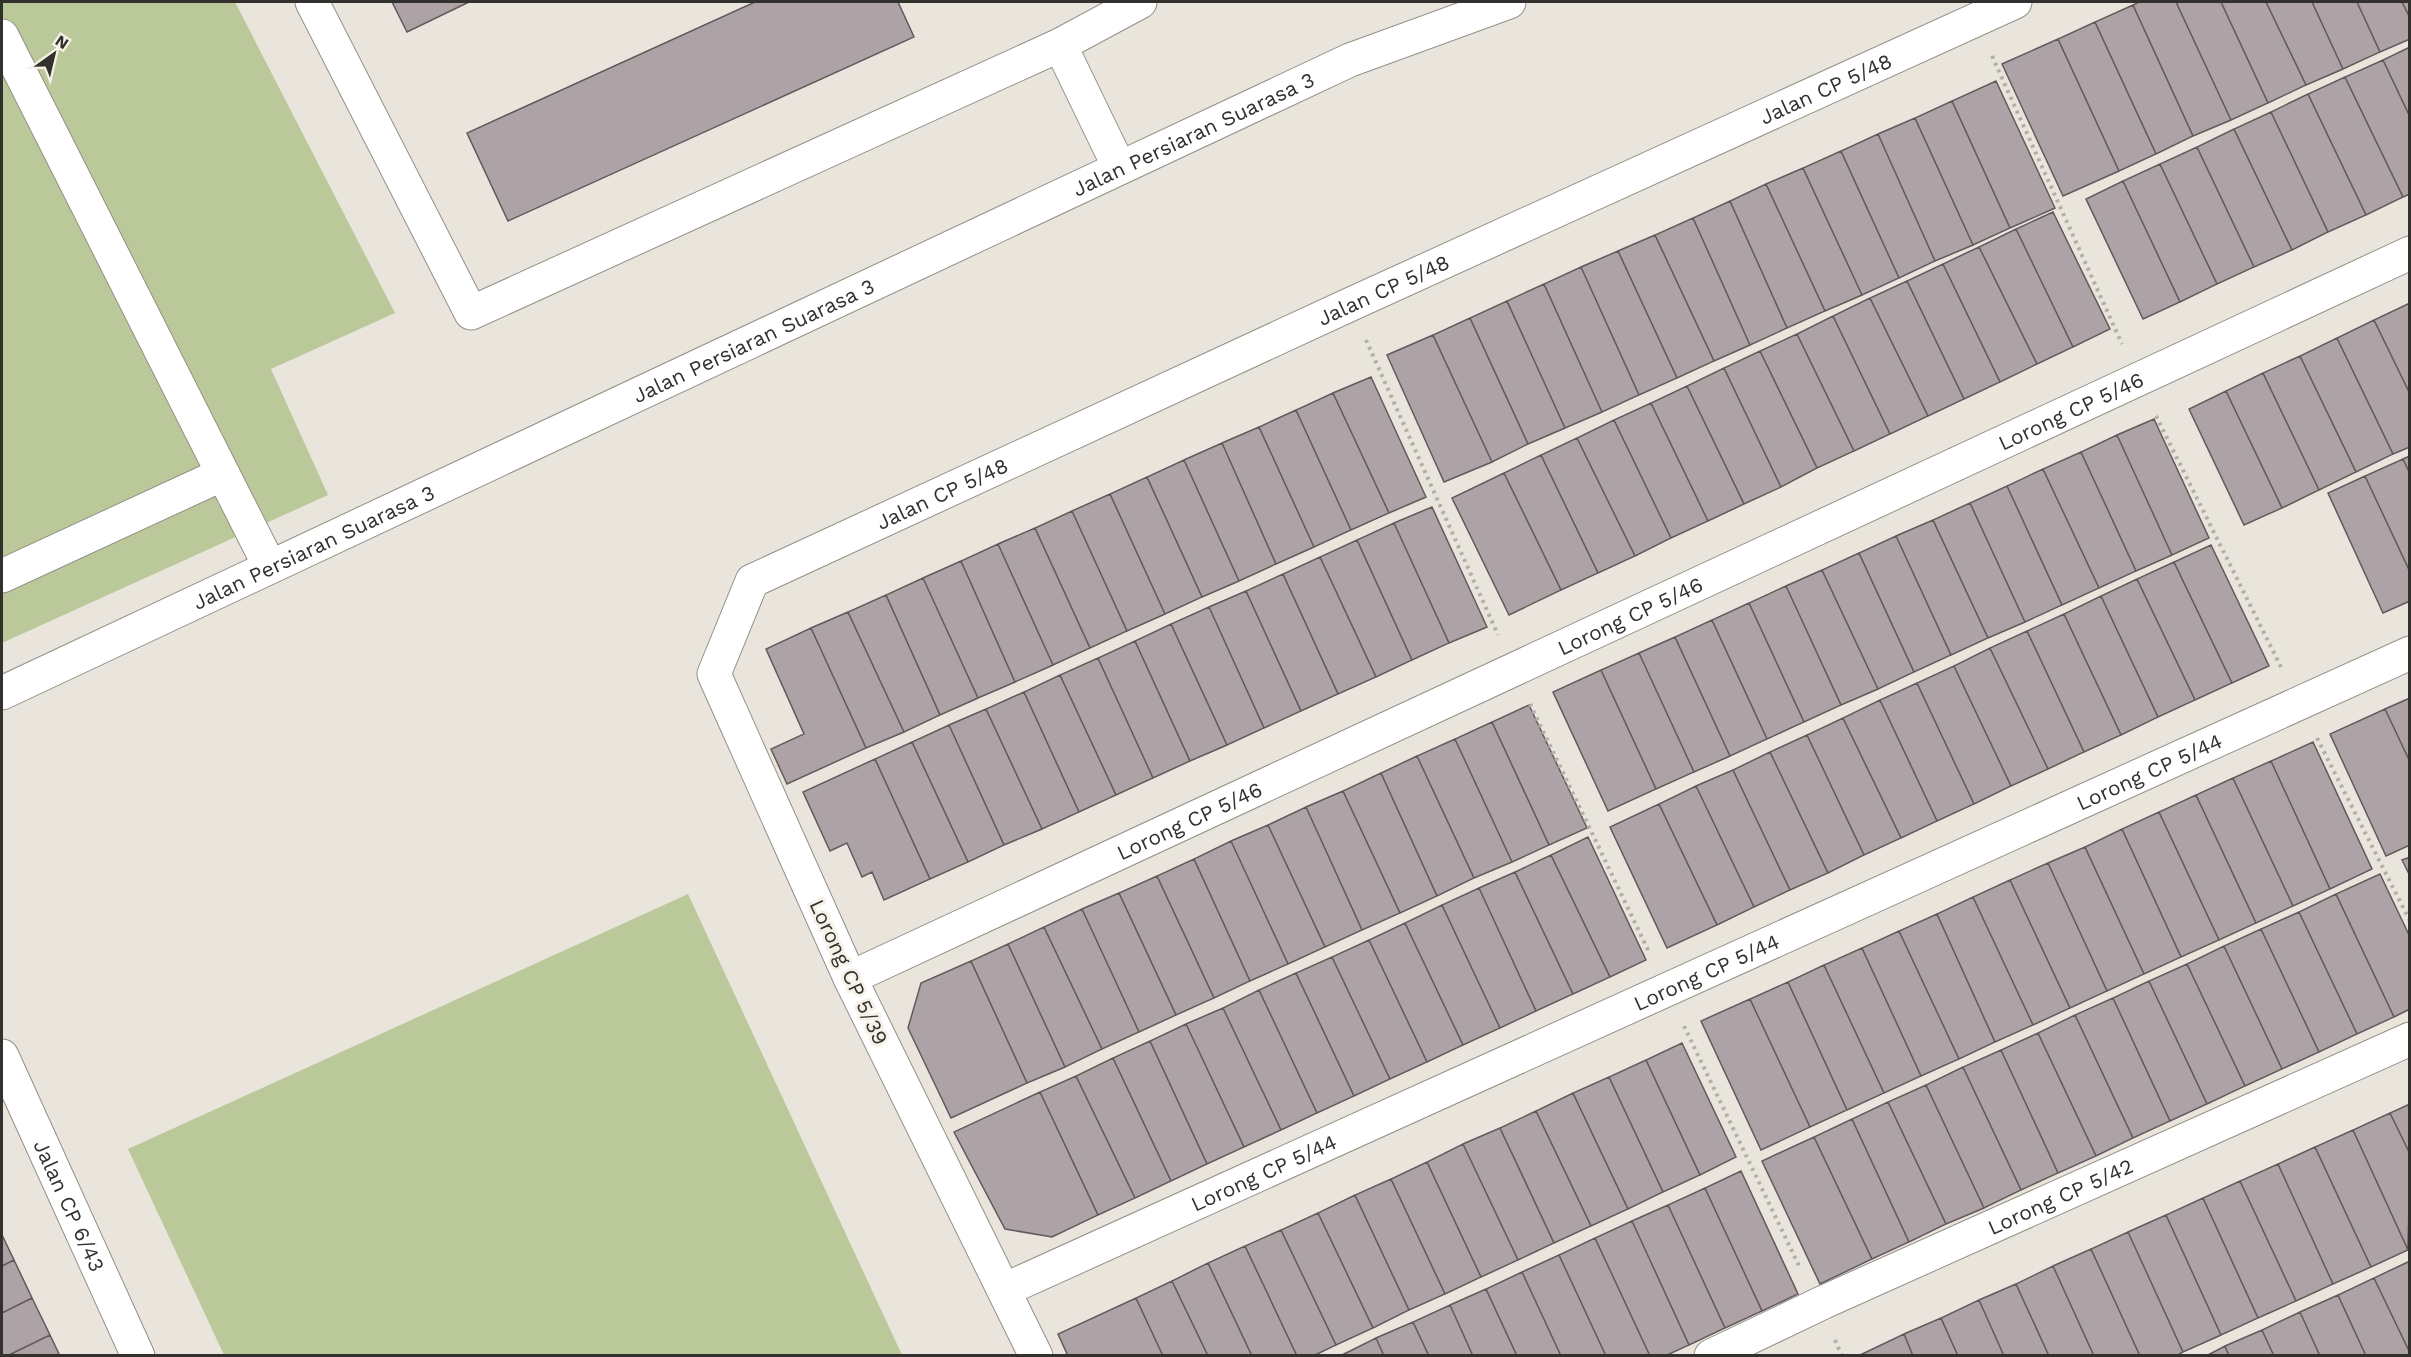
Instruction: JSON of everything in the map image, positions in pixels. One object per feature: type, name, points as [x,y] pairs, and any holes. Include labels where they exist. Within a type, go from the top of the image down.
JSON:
[{"type":"street","points":[[312,2],[471,313],[1060,45],[1140,2]]},
{"type":"street","name":"Jalan Persiaran Suarasa 3","points":[[2,693],[1350,60],[1509,2]]},
{"type":"street","name":"Jalan CP 5/48","points":[[752,581],[1348,304],[2015,2]]},
{"type":"street","points":[[2,36],[270,567]]},
{"type":"street","points":[[1060,45],[1119,167]]},
{"type":"street","name":"Lorong CP 5/46","points":[[850,978],[2409,254]]},
{"type":"street","points":[[2,576],[223,474]]},
{"type":"street","name":"Lorong CP 5/39","points":[[752,581],[714,674],[850,978],[1036,1356]]},
{"type":"street","name":"Lorong CP 5/44","points":[[1004,1290],[2409,653]]},
{"type":"street","name":"Lorong CP 5/42","points":[[1711,1356],[1818,1305],[2409,1039]]},
{"type":"street","name":"Jalan CP 6/43","points":[[2,1056],[138,1356]]},
{"type":"path","points":[[1975,20],[2138,380],[2409,921]]},
{"type":"path","points":[[1348,304],[1514,670],[1842,1356]]},
{"type":"green space","points":[[2,2],[235,2],[395,313],[271,369],[328,495],[2,643]]},
{"type":"green space","points":[[688,894],[902,1355],[224,1355],[128,1149]]},
{"type":"building","points":[[392,2],[469,2],[407,32]]},
{"type":"building","points":[[755,2],[898,2],[914,37],[508,221],[467,133]]},
{"type":"building","points":[[2139,2],[2176,2],[2231,120],[2193,136],[2133,5]]},
{"type":"building","points":[[2176,2],[2221,2],[2268,103],[2231,120]]},
{"type":"building","points":[[2221,2],[2266,2],[2306,85],[2268,103]]},
{"type":"building","points":[[2266,2],[2312,2],[2343,69],[2306,85]]},
{"type":"building","points":[[2312,2],[2357,2],[2380,52],[2343,69]]},
{"type":"building","points":[[2357,2],[2402,2],[2410,18],[2410,39],[2380,52]]},
{"type":"building","points":[[2402,2],[2410,2],[2410,18]]},
{"type":"building","points":[[2133,5],[2193,136],[2156,154],[2095,22]]},
{"type":"building","points":[[2095,22],[2156,154],[2119,171],[2058,39]]},
{"type":"building","points":[[2058,39],[2119,171],[2063,196],[2002,64]]},
{"type":"building","points":[[2410,47],[2410,117],[2383,60]]},
{"type":"building","points":[[2383,60],[2410,117],[2410,194],[2403,197],[2345,77]]},
{"type":"building","points":[[2345,77],[2403,197],[2366,215],[2308,94]]},
{"type":"building","points":[[1996,81],[2055,208],[2010,228],[1952,101]]},
{"type":"building","points":[[2308,94],[2366,215],[2328,232],[2271,112]]},
{"type":"building","points":[[1952,101],[2010,228],[1973,245],[1915,118]]},
{"type":"building","points":[[2271,112],[2328,232],[2292,250],[2234,129]]},
{"type":"building","points":[[1915,118],[1973,245],[1935,261],[1878,134]]},
{"type":"building","points":[[2234,129],[2292,250],[2254,267],[2197,147]]},
{"type":"building","points":[[1878,134],[1935,261],[1899,278],[1841,151]]},
{"type":"building","points":[[2197,147],[2254,267],[2217,284],[2160,164]]},
{"type":"building","points":[[1841,151],[1899,278],[1862,295],[1803,168]]},
{"type":"building","points":[[2160,164],[2217,284],[2180,302],[2123,181]]},
{"type":"building","points":[[1803,168],[1862,295],[1825,311],[1766,184]]},
{"type":"building","points":[[2123,181],[2180,302],[2143,319],[2086,199]]},
{"type":"building","points":[[1766,184],[1825,311],[1787,328],[1730,201]]},
{"type":"building","points":[[1730,201],[1787,328],[1750,345],[1693,218]]},
{"type":"building","points":[[2053,212],[2110,329],[2073,347],[2016,229]]},
{"type":"building","points":[[1693,218],[1750,345],[1714,361],[1655,235]]},
{"type":"building","points":[[2016,229],[2073,347],[2037,364],[1979,247]]},
{"type":"building","points":[[1655,235],[1714,361],[1677,378],[1618,251]]},
{"type":"building","points":[[1979,247],[2037,364],[2000,382],[1943,264]]},
{"type":"building","points":[[1618,251],[1677,378],[1639,395],[1581,267]]},
{"type":"building","points":[[1943,264],[2000,382],[1964,399],[1907,281]]},
{"type":"building","points":[[1581,267],[1639,395],[1602,412],[1544,284]]},
{"type":"building","points":[[1907,281],[1964,399],[1928,416],[1870,298]]},
{"type":"building","points":[[1544,284],[1602,412],[1565,428],[1507,301]]},
{"type":"building","points":[[1870,298],[1928,416],[1890,434],[1833,316]]},
{"type":"building","points":[[1507,301],[1565,428],[1528,444],[1470,318]]},
{"type":"building","points":[[2410,303],[2410,394],[2374,320]]},
{"type":"building","points":[[1833,316],[1890,434],[1854,451],[1797,334]]},
{"type":"building","points":[[1470,318],[1528,444],[1492,462],[1433,335]]},
{"type":"building","points":[[2374,320],[2410,394],[2410,447],[2393,454],[2337,338]]},
{"type":"building","points":[[1797,334],[1854,451],[1817,468],[1760,351]]},
{"type":"building","points":[[1433,335],[1492,462],[1444,482],[1387,355]]},
{"type":"building","points":[[2337,338],[2393,454],[2356,472],[2300,356]]},
{"type":"building","points":[[1760,351],[1817,468],[1781,487],[1724,368]]},
{"type":"building","points":[[2300,356],[2356,472],[2319,490],[2263,373]]},
{"type":"building","points":[[1724,368],[1781,487],[1744,504],[1687,386]]},
{"type":"building","points":[[2263,373],[2319,490],[2282,508],[2226,391]]},
{"type":"building","points":[[1371,377],[1426,497],[1389,513],[1333,393]]},
{"type":"building","points":[[1687,386],[1744,504],[1708,521],[1651,403]]},
{"type":"building","points":[[2226,391],[2282,508],[2244,525],[2189,409]]},
{"type":"building","points":[[1333,393],[1389,513],[1351,530],[1296,410]]},
{"type":"building","points":[[1651,403],[1708,521],[1671,538],[1614,420]]},
{"type":"building","points":[[1296,410],[1351,530],[1314,547],[1259,427]]},
{"type":"building","points":[[2154,419],[2209,538],[2172,555],[2117,435]]},
{"type":"building","points":[[1614,420],[1671,538],[1635,556],[1577,438]]},
{"type":"building","points":[[1259,427],[1314,547],[1276,564],[1222,443]]},
{"type":"building","points":[[2117,435],[2172,555],[2136,571],[2081,452]]},
{"type":"building","points":[[1577,438],[1635,556],[1598,573],[1541,455]]},
{"type":"building","points":[[1222,443],[1276,564],[1239,581],[1184,460]]},
{"type":"building","points":[[2081,452],[2136,571],[2099,588],[2043,469]]},
{"type":"building","points":[[1541,455],[1598,573],[1561,590],[1504,473]]},
{"type":"building","points":[[2410,456],[2410,474],[2403,459]]},
{"type":"building","points":[[2403,459],[2410,474],[2410,572],[2365,476]]},
{"type":"building","points":[[1184,460],[1239,581],[1202,597],[1147,477]]},
{"type":"building","points":[[2043,469],[2099,588],[2062,605],[2007,486]]},
{"type":"building","points":[[1504,473],[1561,590],[1509,615],[1452,498]]},
{"type":"building","points":[[2365,476],[2410,572],[2410,601],[2383,613],[2328,493]]},
{"type":"building","points":[[1147,477],[1202,597],[1165,614],[1110,494]]},
{"type":"building","points":[[2007,486],[2062,605],[2025,622],[1970,503]]},
{"type":"building","points":[[1110,494],[1165,614],[1127,631],[1072,511]]},
{"type":"building","points":[[1970,503],[2025,622],[1988,638],[1933,520]]},
{"type":"building","points":[[1432,507],[1487,627],[1449,643],[1394,523]]},
{"type":"building","points":[[1072,511],[1127,631],[1090,648],[1035,528]]},
{"type":"building","points":[[1933,520],[1988,638],[1951,655],[1896,536]]},
{"type":"building","points":[[1394,523],[1449,643],[1412,660],[1357,540]]},
{"type":"building","points":[[1035,528],[1090,648],[1053,665],[998,544]]},
{"type":"building","points":[[1896,536],[1951,655],[1914,672],[1859,553]]},
{"type":"building","points":[[1357,540],[1412,660],[1376,677],[1320,557]]},
{"type":"building","points":[[998,544],[1053,665],[1015,682],[961,561]]},
{"type":"building","points":[[2211,545],[2269,666],[2232,683],[2174,562]]},
{"type":"building","points":[[1859,553],[1914,672],[1878,689],[1822,570]]},
{"type":"building","points":[[1320,557],[1376,677],[1338,694],[1283,574]]},
{"type":"building","points":[[961,561],[1015,682],[978,698],[923,578]]},
{"type":"building","points":[[2174,562],[2232,683],[2195,700],[2137,579]]},
{"type":"building","points":[[1822,570],[1878,689],[1841,705],[1786,586]]},
{"type":"building","points":[[1283,574],[1338,694],[1301,711],[1246,591]]},
{"type":"building","points":[[923,578],[978,698],[940,715],[886,595]]},
{"type":"building","points":[[2137,579],[2195,700],[2158,717],[2101,596]]},
{"type":"building","points":[[1786,586],[1841,705],[1804,722],[1749,603]]},
{"type":"building","points":[[1246,591],[1301,711],[1264,728],[1209,607]]},
{"type":"building","points":[[886,595],[940,715],[904,732],[848,612]]},
{"type":"building","points":[[2101,596],[2158,717],[2121,735],[2064,614]]},
{"type":"building","points":[[1749,603],[1804,722],[1767,739],[1712,620]]},
{"type":"building","points":[[1209,607],[1264,728],[1227,745],[1171,624]]},
{"type":"building","points":[[848,612],[904,732],[866,748],[811,628]]},
{"type":"building","points":[[2064,614],[2121,735],[2084,752],[2027,631]]},
{"type":"building","points":[[1712,620],[1767,739],[1730,756],[1675,637]]},
{"type":"building","points":[[1171,624],[1227,745],[1190,761],[1135,641]]},
{"type":"building","points":[[811,628],[866,748],[787,784],[771,749],[804,734],[766,649]]},
{"type":"building","points":[[2027,631],[2084,752],[2048,769],[1990,648]]},
{"type":"building","points":[[1675,637],[1730,756],[1694,772],[1639,653]]},
{"type":"building","points":[[1135,641],[1190,761],[1153,778],[1098,658]]},
{"type":"building","points":[[1990,648],[2048,769],[2011,786],[1954,666]]},
{"type":"building","points":[[1639,653],[1694,772],[1656,789],[1601,670]]},
{"type":"building","points":[[1098,658],[1153,778],[1116,795],[1060,675]]},
{"type":"building","points":[[1954,666],[2011,786],[1974,804],[1917,683]]},
{"type":"building","points":[[1601,670],[1656,789],[1608,811],[1553,692]]},
{"type":"building","points":[[1060,675],[1116,795],[1079,812],[1024,692]]},
{"type":"building","points":[[1917,683],[1974,804],[1937,821],[1880,700]]},
{"type":"building","points":[[1024,692],[1079,812],[1042,829],[986,709]]},
{"type":"building","points":[[2410,698],[2410,762],[2385,709]]},
{"type":"building","points":[[1880,700],[1937,821],[1901,838],[1843,718]]},
{"type":"building","points":[[1529,705],[1587,828],[1549,845],[1492,722]]},
{"type":"building","points":[[986,709],[1042,829],[1004,845],[949,725]]},
{"type":"building","points":[[2385,709],[2410,762],[2410,845],[2386,856],[2330,734]]},
{"type":"building","points":[[1843,718],[1901,838],[1864,855],[1807,735]]},
{"type":"building","points":[[1492,722],[1549,845],[1512,862],[1455,739]]},
{"type":"building","points":[[949,725],[1004,845],[968,862],[912,742]]},
{"type":"building","points":[[1807,735],[1864,855],[1828,873],[1770,752]]},
{"type":"building","points":[[1455,739],[1512,862],[1474,878],[1417,756]]},
{"type":"building","points":[[912,742],[968,862],[930,879],[875,759]]},
{"type":"building","points":[[2313,742],[2372,869],[2330,889],[2271,761]]},
{"type":"building","points":[[1770,752],[1828,873],[1790,890],[1733,770]]},
{"type":"building","points":[[1417,756],[1474,878],[1437,896],[1381,773]]},
{"type":"building","points":[[875,759],[930,879],[884,900],[872,872],[862,877],[847,843],[830,851],[803,792]]},
{"type":"building","points":[[2271,761],[2330,889],[2293,906],[2233,778]]},
{"type":"building","points":[[1733,770],[1790,890],[1754,907],[1696,786]]},
{"type":"building","points":[[1381,773],[1437,896],[1400,913],[1343,791]]},
{"type":"building","points":[[2233,778],[2293,906],[2256,923],[2196,795]]},
{"type":"building","points":[[1696,786],[1754,907],[1717,925],[1659,804]]},
{"type":"building","points":[[1343,791],[1400,913],[1362,930],[1306,807]]},
{"type":"building","points":[[2196,795],[2256,923],[2219,940],[2159,812]]},
{"type":"building","points":[[1659,804],[1717,925],[1667,948],[1610,827]]},
{"type":"building","points":[[1306,807],[1362,930],[1325,947],[1268,825]]},
{"type":"building","points":[[2159,812],[2219,940],[2181,957],[2122,829]]},
{"type":"building","points":[[1268,825],[1325,947],[1288,964],[1231,841]]},
{"type":"building","points":[[2122,829],[2181,957],[2144,974],[2085,847]]},
{"type":"building","points":[[1588,837],[1646,960],[1610,977],[1551,855]]},
{"type":"building","points":[[1231,841],[1288,964],[1250,981],[1194,859]]},
{"type":"building","points":[[2085,847],[2144,974],[2107,991],[2048,863]]},
{"type":"building","points":[[1551,855],[1610,977],[1573,994],[1515,872]]},
{"type":"building","points":[[2410,857],[2410,876],[2402,860]]},
{"type":"building","points":[[1194,859],[1250,981],[1214,998],[1157,876]]},
{"type":"building","points":[[2048,863],[2107,991],[2070,1008],[2010,880]]},
{"type":"building","points":[[1515,872],[1573,994],[1536,1011],[1479,888]]},
{"type":"building","points":[[2380,874],[2410,937],[2410,1009],[2394,1017],[2336,894]]},
{"type":"building","points":[[1157,876],[1214,998],[1176,1015],[1119,893]]},
{"type":"building","points":[[2010,880],[2070,1008],[2033,1025],[1973,897]]},
{"type":"building","points":[[1479,888],[1536,1011],[1500,1028],[1442,905]]},
{"type":"building","points":[[1119,893],[1176,1015],[1139,1032],[1082,909]]},
{"type":"building","points":[[2336,894],[2394,1017],[2357,1034],[2299,912]]},
{"type":"building","points":[[1973,897],[2033,1025],[1995,1042],[1937,914]]},
{"type":"building","points":[[1442,905],[1500,1028],[1463,1045],[1405,923]]},
{"type":"building","points":[[1082,909],[1139,1032],[1102,1049],[1044,927]]},
{"type":"building","points":[[2299,912],[2357,1034],[2319,1052],[2261,929]]},
{"type":"building","points":[[1937,914],[1995,1042],[1959,1059],[1899,931]]},
{"type":"building","points":[[1405,923],[1463,1045],[1427,1062],[1369,940]]},
{"type":"building","points":[[1044,927],[1102,1049],[1065,1067],[1008,944]]},
{"type":"building","points":[[2261,929],[2319,1052],[2282,1069],[2224,946]]},
{"type":"building","points":[[1899,931],[1959,1059],[1921,1076],[1862,948]]},
{"type":"building","points":[[1369,940],[1427,1062],[1390,1079],[1332,957]]},
{"type":"building","points":[[1008,944],[1065,1067],[1027,1083],[971,961]]},
{"type":"building","points":[[2224,946],[2282,1069],[2245,1086],[2187,964]]},
{"type":"building","points":[[1862,948],[1921,1076],[1884,1093],[1824,965]]},
{"type":"building","points":[[1332,957],[1390,1079],[1354,1096],[1296,973]]},
{"type":"building","points":[[971,961],[1027,1083],[951,1118],[908,1028],[921,983]]},
{"type":"building","points":[[2187,964],[2245,1086],[2207,1104],[2149,981]]},
{"type":"building","points":[[1824,965],[1884,1093],[1847,1110],[1788,982]]},
{"type":"building","points":[[1296,973],[1354,1096],[1317,1113],[1259,990]]},
{"type":"building","points":[[2149,981],[2207,1104],[2170,1121],[2113,998]]},
{"type":"building","points":[[1788,982],[1847,1110],[1810,1127],[1750,999]]},
{"type":"building","points":[[1259,990],[1317,1113],[1281,1130],[1223,1008]]},
{"type":"building","points":[[2113,998],[2170,1121],[2133,1138],[2075,1015]]},
{"type":"building","points":[[1750,999],[1810,1127],[1761,1150],[1701,1021]]},
{"type":"building","points":[[1223,1008],[1281,1130],[1244,1147],[1186,1024]]},
{"type":"building","points":[[2075,1015],[2133,1138],[2096,1156],[2038,1033]]},
{"type":"building","points":[[1186,1024],[1244,1147],[1207,1164],[1150,1041]]},
{"type":"building","points":[[2038,1033],[2096,1156],[2058,1173],[2001,1050]]},
{"type":"building","points":[[1150,1041],[1207,1164],[1171,1181],[1113,1058]]},
{"type":"building","points":[[1682,1043],[1736,1157],[1700,1175],[1646,1060]]},
{"type":"building","points":[[2001,1050],[2058,1173],[2021,1190],[1963,1067]]},
{"type":"building","points":[[1113,1058],[1171,1181],[1135,1198],[1076,1076]]},
{"type":"building","points":[[1646,1060],[1700,1175],[1663,1192],[1609,1077]]},
{"type":"building","points":[[1963,1067],[2021,1190],[1984,1208],[1926,1085]]},
{"type":"building","points":[[1076,1076],[1135,1198],[1098,1215],[1040,1092]]},
{"type":"building","points":[[1609,1077],[1663,1192],[1628,1209],[1573,1093]]},
{"type":"building","points":[[1926,1085],[1984,1208],[1946,1224],[1888,1102]]},
{"type":"building","points":[[1040,1092],[1098,1215],[1052,1237],[1005,1229],[954,1132]]},
{"type":"building","points":[[1573,1093],[1628,1209],[1591,1226],[1536,1111]]},
{"type":"building","points":[[1888,1102],[1946,1224],[1909,1242],[1852,1119]]},
{"type":"building","points":[[2410,1104],[2410,1154],[2390,1113]]},
{"type":"building","points":[[1536,1111],[1591,1226],[1554,1243],[1500,1128]]},
{"type":"building","points":[[2390,1113],[2410,1154],[2408,1250],[2353,1130]]},
{"type":"building","points":[[1852,1119],[1909,1242],[1872,1259],[1814,1137]]},
{"type":"building","points":[[1500,1128],[1554,1243],[1518,1260],[1463,1144]]},
{"type":"building","points":[[2353,1130],[2408,1250],[2371,1267],[2315,1147]]},
{"type":"building","points":[[1814,1137],[1872,1259],[1820,1284],[1762,1161]]},
{"type":"building","points":[[1463,1144],[1518,1260],[1481,1277],[1427,1162]]},
{"type":"building","points":[[2315,1147],[2371,1267],[2333,1284],[2278,1164]]},
{"type":"building","points":[[1427,1162],[1481,1277],[1445,1294],[1391,1179]]},
{"type":"building","points":[[2278,1164],[2333,1284],[2296,1301],[2240,1181]]},
{"type":"building","points":[[1741,1171],[1798,1294],[1762,1311],[1705,1188]]},
{"type":"building","points":[[1391,1179],[1445,1294],[1409,1310],[1355,1195]]},
{"type":"building","points":[[2240,1181],[2296,1301],[2258,1318],[2203,1198]]},
{"type":"building","points":[[1705,1188],[1762,1311],[1725,1328],[1668,1205]]},
{"type":"building","points":[[1355,1195],[1409,1310],[1373,1328],[1318,1213]]},
{"type":"building","points":[[2203,1198],[2258,1318],[2221,1335],[2166,1215]]},
{"type":"building","points":[[1668,1205],[1725,1328],[1689,1345],[1632,1221]]},
{"type":"building","points":[[1318,1213],[1373,1328],[1336,1345],[1281,1230]]},
{"type":"building","points":[[2166,1215],[2221,1335],[2183,1352],[2128,1232]]},
{"type":"building","points":[[1632,1221],[1689,1345],[1665,1356],[1650,1356],[1595,1238]]},
{"type":"building","points":[[1281,1230],[1336,1345],[1313,1356],[1297,1356],[1245,1246]]},
{"type":"building","points":[[2128,1232],[2183,1352],[2176,1356],[2140,1356],[2091,1249]]},
{"type":"building","points":[[2,1235],[14,1260],[2,1266]]},
{"type":"building","points":[[1595,1238],[1650,1356],[1606,1356],[1559,1255]]},
{"type":"building","points":[[1245,1246],[1297,1356],[1252,1356],[1208,1263]]},
{"type":"building","points":[[2091,1249],[2140,1356],[2094,1356],[2053,1266]]},
{"type":"building","points":[[1559,1255],[1606,1356],[1561,1356],[1522,1272]]},
{"type":"building","points":[[14,1260],[32,1298],[2,1313],[2,1266]]},
{"type":"building","points":[[2410,1261],[2410,1353],[2374,1278]]},
{"type":"building","points":[[1208,1263],[1252,1356],[1208,1356],[1172,1281]]},
{"type":"building","points":[[2053,1266],[2094,1356],[2049,1356],[2016,1284]]},
{"type":"building","points":[[1522,1272],[1561,1356],[1517,1356],[1486,1289]]},
{"type":"building","points":[[2374,1278],[2410,1356],[2366,1356],[2338,1295]]},
{"type":"building","points":[[1172,1281],[1208,1356],[1163,1356],[1136,1298]]},
{"type":"building","points":[[2016,1284],[2049,1356],[2004,1356],[1979,1300]]},
{"type":"building","points":[[1486,1289],[1517,1356],[1473,1356],[1450,1305]]},
{"type":"building","points":[[2338,1295],[2366,1356],[2320,1356],[2300,1312]]},
{"type":"building","points":[[32,1298],[50,1335],[7,1356],[2,1356],[2,1313]]},
{"type":"building","points":[[1136,1298],[1163,1356],[1068,1356],[1058,1334]]},
{"type":"building","points":[[1979,1300],[2004,1356],[1958,1356],[1941,1318]]},
{"type":"building","points":[[1450,1305],[1473,1356],[1429,1356],[1413,1322]]},
{"type":"building","points":[[2300,1312],[2320,1356],[2274,1356],[2262,1330]]},
{"type":"building","points":[[1941,1318],[1958,1356],[1913,1356],[1904,1334]]},
{"type":"building","points":[[1413,1322],[1429,1356],[1384,1356],[1376,1338]]},
{"type":"building","points":[[2262,1330],[2274,1356],[2229,1356],[2225,1346]]},
{"type":"building","points":[[1904,1334],[1913,1356],[1858,1356]]},
{"type":"building","points":[[50,1335],[60,1356],[7,1356]]},
{"type":"building","points":[[1376,1338],[1384,1356],[1340,1356]]},
{"type":"building","points":[[2225,1346],[2229,1356],[2206,1356]]}]
